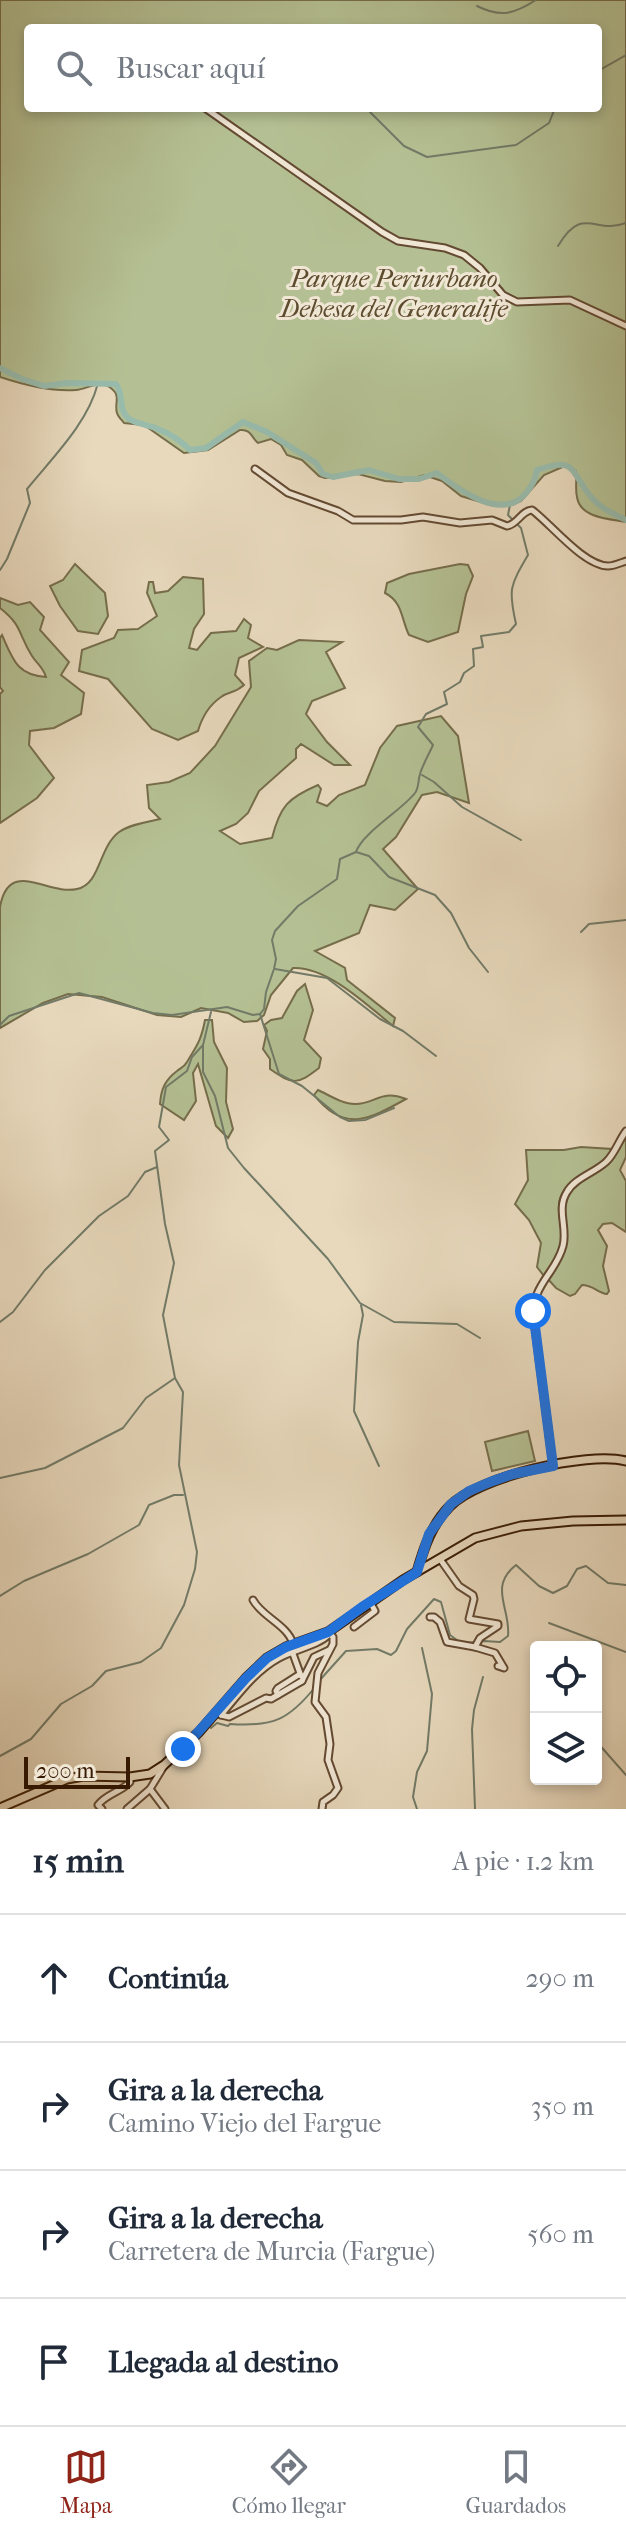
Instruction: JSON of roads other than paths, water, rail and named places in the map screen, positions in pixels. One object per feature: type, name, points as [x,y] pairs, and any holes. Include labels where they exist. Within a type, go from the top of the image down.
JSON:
[{"type":"main road","points":[[417,1572],[429,1534],[451,1504],[469,1491],[513,1474],[553,1466],[603,1458],[626,1461]]},
{"type":"main road","points":[[0,1808],[67,1779],[150,1774],[219,1714],[257,1666],[278,1651],[329,1633],[369,1602],[475,1538],[504,1530],[573,1521],[626,1520]]},
{"type":"street","points":[[211,112],[382,232],[398,241],[445,248],[471,259],[507,298],[523,303],[570,300],[626,326]]},
{"type":"street","points":[[255,469],[288,493],[338,511],[353,520],[423,517],[460,523],[492,520],[505,526],[512,525],[526,511],[532,510],[559,536],[597,563],[611,566],[626,561]]},
{"type":"street","points":[[553,1466],[534,1320],[535,1299],[563,1248],[561,1204],[568,1190],[605,1163],[626,1131]]},
{"type":"street","points":[[439,1558],[459,1586],[473,1595],[469,1619],[498,1624],[496,1630],[480,1638],[475,1647]]},
{"type":"street","points":[[253,1600],[258,1609],[291,1636],[301,1677]]},
{"type":"street","points":[[354,1627],[375,1611],[369,1602]]},
{"type":"street","points":[[430,1617],[440,1622],[447,1642],[489,1650],[495,1653],[504,1668],[498,1666]]},
{"type":"street","points":[[322,1809],[323,1802],[338,1788],[328,1760],[330,1744],[327,1721],[315,1702],[314,1693],[318,1673],[333,1644],[329,1633]]},
{"type":"street","points":[[219,1714],[229,1717],[278,1695],[278,1688],[301,1677],[314,1657],[331,1649]]},
{"type":"street","points":[[127,1809],[150,1789],[164,1765]]},
{"type":"street","points":[[102,1809],[98,1805],[103,1799],[124,1788],[130,1777]]},
{"type":"street","points":[[150,1789],[163,1807]]},
{"type":"waterway","points":[[477,6],[507,13],[536,0]]},
{"type":"waterway","points":[[602,69],[626,55]]},
{"type":"waterway","points":[[370,112],[404,146],[427,157],[516,145],[549,123],[553,112]]},
{"type":"waterway","points":[[558,246],[567,233],[582,223],[606,226],[626,223]]},
{"type":"waterway","points":[[0,368],[44,386],[116,384],[128,418],[167,433],[190,450],[206,448],[243,422],[267,432],[316,463],[323,474],[333,477],[369,470],[399,479],[419,479],[437,473],[469,495],[494,504],[506,504],[517,501],[527,492],[537,470],[564,465],[573,471],[596,502],[626,520]]},
{"type":"waterway","points":[[0,570],[30,503],[27,489],[78,426],[98,383]]},
{"type":"waterway","points":[[0,1025],[9,1016],[79,993],[153,1013],[172,1015],[227,1007],[253,1015],[260,1014],[264,1009],[276,959],[272,940],[275,931],[298,906],[337,879],[340,859],[356,852],[366,837],[415,793],[421,770],[433,745],[418,727],[426,714],[447,704],[444,692],[460,682],[464,673],[474,666],[473,649],[483,647],[481,636],[509,632],[516,624],[512,588],[528,555],[521,528],[508,515],[510,505]]},
{"type":"waterway","points":[[422,775],[462,807],[521,840]]},
{"type":"waterway","points":[[356,852],[369,856],[389,877],[435,895],[451,913],[469,948],[488,972]]},
{"type":"waterway","points":[[581,932],[589,924],[626,920]]},
{"type":"waterway","points":[[275,969],[327,978],[380,1019],[403,1031],[436,1056]]},
{"type":"waterway","points":[[211,1012],[203,1045],[203,1072],[215,1096],[228,1148],[244,1168],[328,1259],[360,1303],[394,1322],[457,1324],[480,1338]]},
{"type":"waterway","points":[[260,1014],[279,1074],[302,1086],[340,1117],[349,1121],[365,1120],[394,1108]]},
{"type":"waterway","points":[[0,1756],[31,1739],[61,1704],[92,1686],[106,1671],[141,1662],[161,1648],[184,1605],[195,1569],[197,1552],[179,1465],[183,1392],[175,1378],[163,1315],[174,1263],[155,1151],[169,1140],[159,1127],[166,1087],[187,1071],[192,1057],[203,1045]]},
{"type":"waterway","points":[[0,1322],[13,1312],[45,1270],[99,1216],[128,1196],[145,1172],[157,1167]]},
{"type":"waterway","points":[[361,1305],[363,1315],[358,1342],[354,1411],[379,1466]]},
{"type":"waterway","points":[[0,1478],[45,1468],[123,1428],[146,1398],[175,1378]]},
{"type":"waterway","points":[[0,1596],[24,1581],[88,1554],[139,1525],[149,1505],[174,1495],[183,1495]]},
{"type":"waterway","points":[[467,1643],[500,1642],[508,1636],[502,1590],[508,1573],[516,1565],[539,1586],[553,1593],[567,1586],[577,1569],[586,1566],[608,1583],[626,1585]]},
{"type":"waterway","points":[[319,1681],[346,1651],[377,1649],[391,1655],[407,1629],[434,1599],[441,1602],[450,1635],[461,1643]]},
{"type":"waterway","points":[[549,1623],[626,1652]]},
{"type":"waterway","points":[[417,1809],[413,1797],[417,1772],[427,1751],[432,1694],[422,1648]]},
{"type":"waterway","points":[[475,1809],[472,1729],[483,1677]]},
{"type":"waterway","points":[[211,1728],[217,1723],[228,1726],[279,1719],[297,1707],[316,1686]]},
{"type":"waterway","points":[[602,1748],[626,1775]]},
{"type":"park label","name":"Parque Periurbano Dehesa del Generalife","points":[[394,293]]}]
